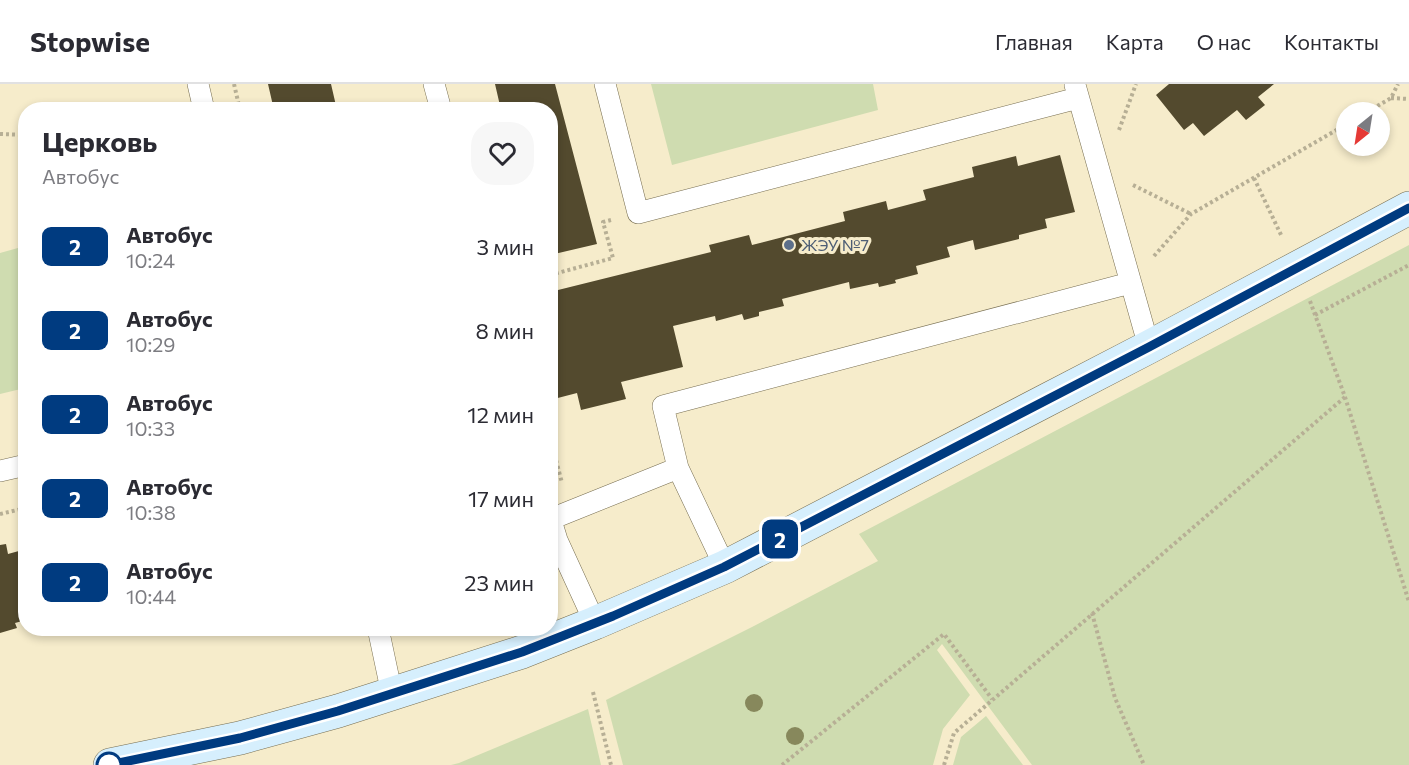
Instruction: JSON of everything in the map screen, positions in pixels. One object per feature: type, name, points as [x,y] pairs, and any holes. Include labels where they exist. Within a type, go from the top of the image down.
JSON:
[{"type":"main road","points":[[110,765],[240,738],[338,711],[522,652],[595,623],[724,567],[1149,347],[1409,208]]},
{"type":"lane","points":[[198,84],[202,102]]},
{"type":"lane","points":[[434,84],[439,102]]},
{"type":"lane","points":[[605,84],[638,213],[1076,91],[1149,347]]},
{"type":"lane","points":[[724,567],[678,468],[663,406],[1130,283]]},
{"type":"lane","points":[[0,471],[18,467]]},
{"type":"lane","points":[[558,516],[678,468]]},
{"type":"lane","points":[[558,542],[595,623]]},
{"type":"lane","points":[[380,636],[392,694]]},
{"type":"path","points":[[234,84],[238,102]]},
{"type":"path","points":[[1117,134],[1136,84]]},
{"type":"path","points":[[1391,98],[1398,84]]},
{"type":"path","points":[[1384,102],[1391,98],[1409,99]]},
{"type":"path","points":[[1130,283],[1191,214],[1336,130]]},
{"type":"path","points":[[0,134],[18,135]]},
{"type":"path","points":[[1254,178],[1285,244]]},
{"type":"path","points":[[1130,184],[1191,214]]},
{"type":"path","points":[[558,273],[613,258],[603,222],[638,213]]},
{"type":"path","points":[[1316,315],[1409,265]]},
{"type":"path","points":[[1306,292],[1345,397],[1409,602]]},
{"type":"path","points":[[945,765],[954,733],[1092,612],[1345,397]]},
{"type":"path","points":[[0,514],[18,510]]},
{"type":"path","points":[[1092,612],[1115,698],[1144,765]]},
{"type":"path","points":[[782,765],[944,634],[992,699]]},
{"type":"path","points":[[593,692],[611,765]]},
{"type":"green space","points":[[651,84],[873,84],[878,110],[672,165]]},
{"type":"green space","points":[[1409,245],[1409,765],[1032,765],[942,644],[937,650],[970,695],[943,729],[933,765],[623,765],[606,700],[878,561],[859,534]]},
{"type":"green space","points":[[18,248],[18,390],[0,394],[0,253]]},
{"type":"green space","points":[[588,709],[601,765],[451,765],[459,763]]},
{"type":"green space","points":[[986,716],[1023,765],[953,765],[961,737]]},
{"type":"building","points":[[268,84],[331,84],[335,102],[272,102]]},
{"type":"building","points":[[495,84],[555,84],[597,244],[558,253],[558,102],[499,102]]},
{"type":"building","points":[[1169,84],[1274,84],[1258,97],[1265,105],[1246,120],[1237,110],[1204,136],[1193,123],[1184,130],[1156,95]]},
{"type":"building","points":[[1060,155],[1075,212],[1045,219],[1047,228],[1019,235],[1019,239],[975,250],[973,240],[947,247],[950,257],[916,266],[918,274],[895,280],[896,283],[879,287],[878,283],[850,289],[849,282],[782,299],[784,306],[759,312],[759,316],[744,320],[742,314],[716,321],[715,316],[673,326],[683,367],[621,382],[626,399],[581,410],[577,393],[558,398],[558,290],[711,252],[709,245],[749,235],[752,245],[845,221],[843,212],[886,201],[888,210],[926,200],[923,190],[974,177],[972,167],[1016,156],[1018,166]]},
{"type":"building","points":[[6,544],[8,554],[18,551],[18,622],[15,623],[17,628],[0,633],[0,545]]},
{"type":"bus line","name":"2","points":[[109,765],[240,738],[338,711],[522,652],[613,616],[724,567],[1149,347],[1409,208]]},
{"type":"place","name":"ЖЭУ №7","points":[[789,245]]}]
